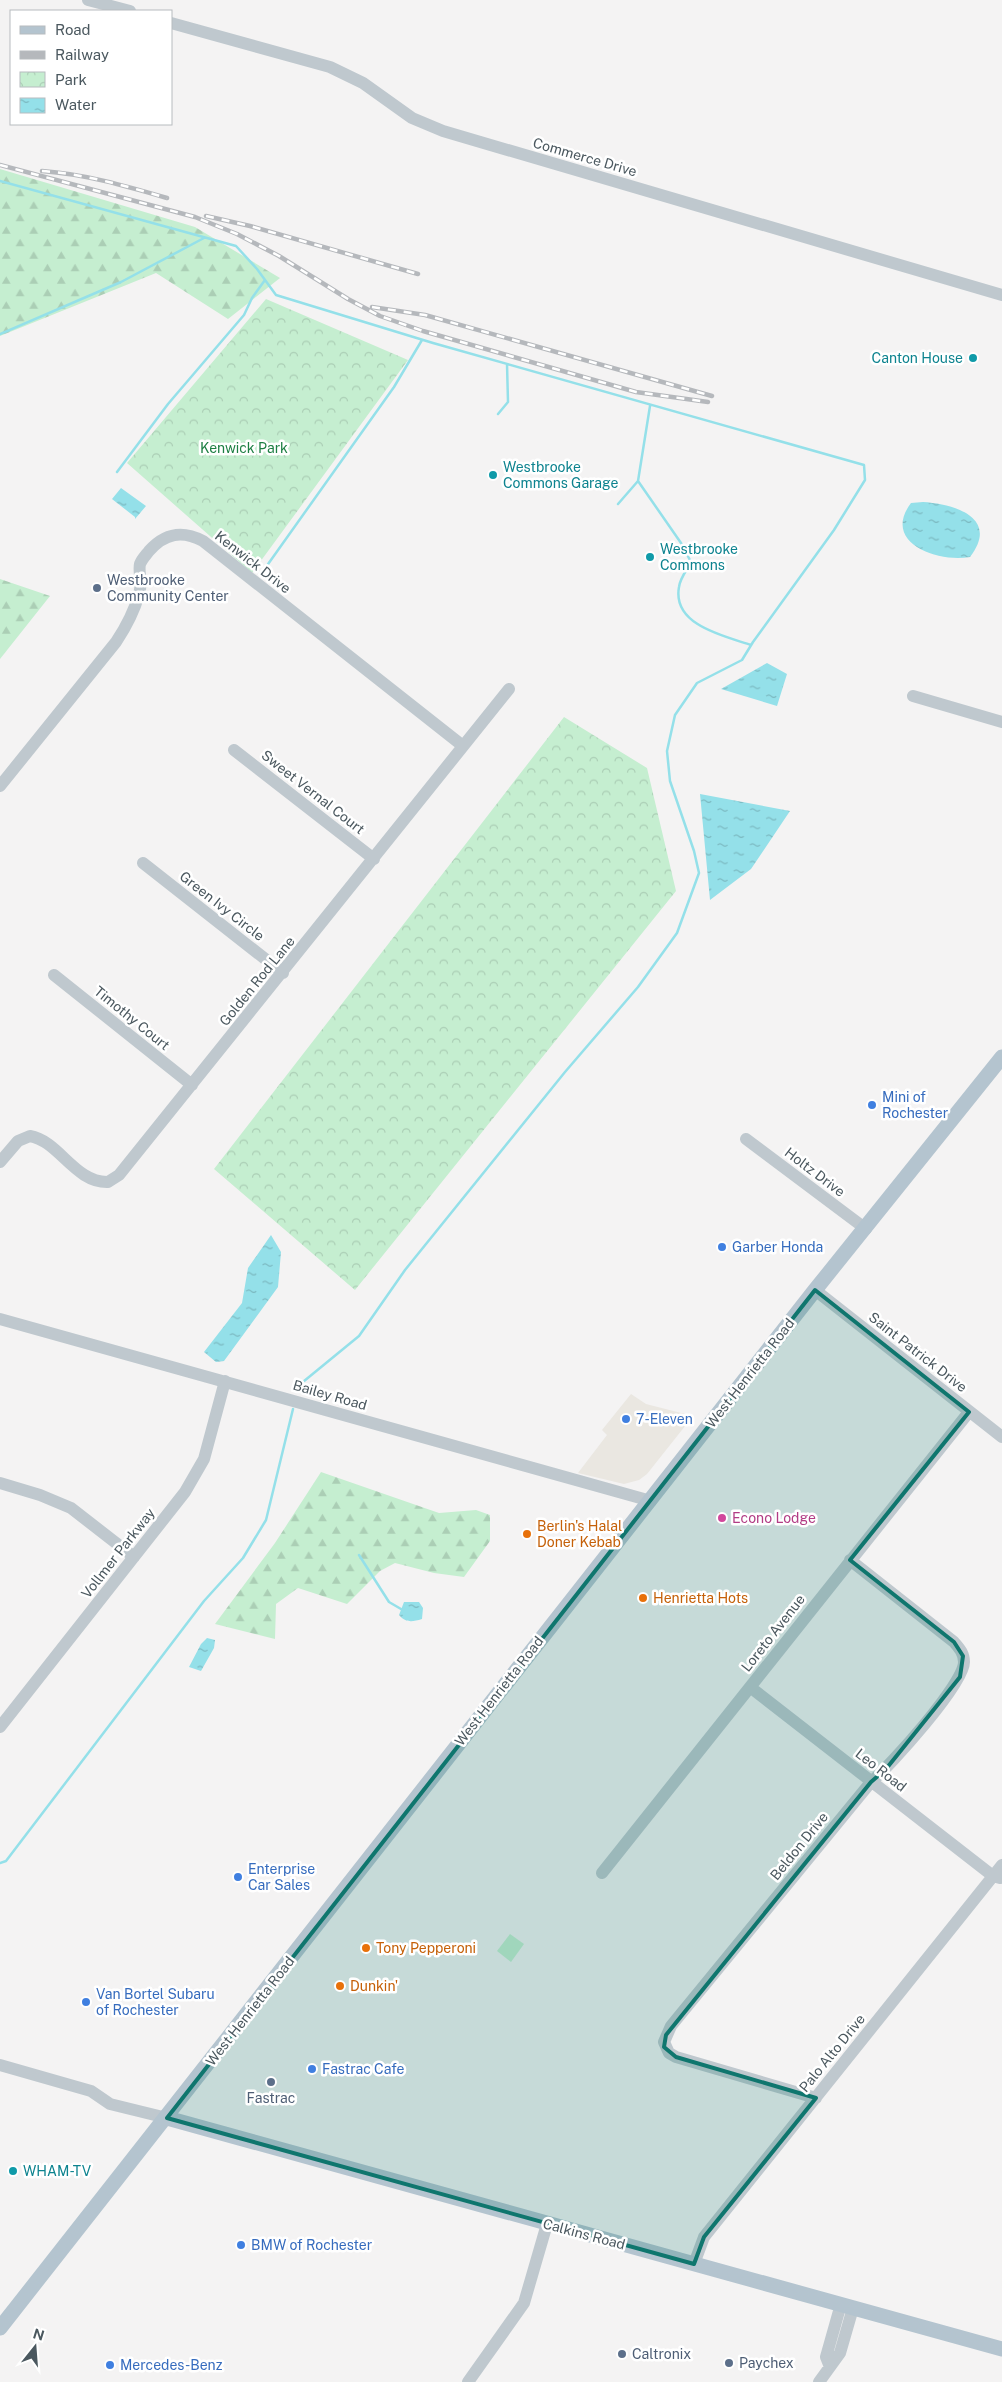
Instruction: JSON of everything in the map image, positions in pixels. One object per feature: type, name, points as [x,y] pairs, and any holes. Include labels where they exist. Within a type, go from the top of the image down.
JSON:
[{"type":"main road","name":"West Henrietta Road","points":[[0,2328],[167,2118],[815,1290],[866,1229],[1002,1057]]},
{"type":"main road","name":"Calkins Road","points":[[167,2118],[1002,2349]]},
{"type":"street","points":[[88,0],[126,10]]},
{"type":"street","name":"Commerce Drive","points":[[172,23],[330,67],[363,83],[412,118],[443,131],[1002,295]]},
{"type":"street","name":"Kenwick Drive","points":[[0,786],[116,642],[126,626],[140,593],[142,580],[140,565],[158,542],[176,534],[185,534],[203,541],[463,746]]},
{"type":"street","name":"Golden Rod Lane","points":[[0,1162],[18,1141],[30,1136],[44,1143],[88,1178],[108,1182],[124,1170],[509,689]]},
{"type":"street","points":[[913,696],[1002,722]]},
{"type":"street","name":"Sweet Vernal Court","points":[[234,750],[374,859]]},
{"type":"street","name":"Green Ivy Circle","points":[[143,863],[283,973]]},
{"type":"street","name":"Timothy Court","points":[[54,975],[192,1085]]},
{"type":"street","name":"Holtz Drive","points":[[746,1140],[866,1229]]},
{"type":"street","name":"Saint Patrick Drive","points":[[815,1290],[1002,1437]]},
{"type":"street","name":"Bailey Road","points":[[0,1319],[651,1501]]},
{"type":"street","name":"Vollmer Parkway","points":[[0,1727],[197,1474],[213,1433],[225,1381]]},
{"type":"street","name":"Loreto Avenue","points":[[602,1873],[969,1412]]},
{"type":"street","points":[[0,1484],[40,1495],[71,1508],[134,1557]]},
{"type":"street","name":"Beldon Drive","points":[[816,2098],[676,2058],[668,2053],[664,2042],[671,2026],[871,1782],[886,1769],[960,1677],[964,1661],[962,1651],[954,1642],[850,1560]]},
{"type":"street","name":"Leo Road","points":[[750,1688],[998,1878]]},
{"type":"street","name":"Palo Alto Drive","points":[[694,2264],[704,2237],[998,1878],[1002,1865]]},
{"type":"street","points":[[0,2064],[91,2091],[110,2104],[167,2118]]},
{"type":"street","points":[[468,2382],[524,2302],[547,2224]]},
{"type":"street","points":[[819,2382],[830,2367],[826,2357],[847,2306]]},
{"type":"highlighted area","points":[[815,1290],[969,1412],[850,1560],[954,1642],[963,1656],[960,1677],[886,1769],[871,1782],[666,2035],[664,2047],[676,2057],[816,2098],[704,2237],[694,2264],[167,2118]]},
{"type":"shaded area","points":[[631,1394],[646,1404],[693,1416],[647,1474],[639,1480],[624,1484],[578,1473],[607,1435],[602,1430]]},
{"type":"green space","points":[[0,169],[195,227],[280,278],[228,319],[156,273],[0,336]]},
{"type":"green space","name":"Kenwick Park","points":[[266,299],[408,360],[252,573],[127,463]]},
{"type":"green space","points":[[0,579],[50,596],[0,659]]},
{"type":"green space","points":[[564,717],[647,768],[676,891],[355,1290],[214,1169]]},
{"type":"green space","points":[[321,1472],[439,1513],[476,1510],[490,1515],[490,1541],[464,1577],[434,1573],[395,1563],[380,1571],[347,1604],[298,1588],[276,1604],[275,1639],[215,1624],[275,1543]]},
{"type":"green space","points":[[510,1934],[524,1944],[511,1962],[497,1951]]},
{"type":"water","points":[[121,488],[146,506],[135,519],[135,517],[112,499]]},
{"type":"water","points":[[911,503],[935,503],[960,510],[977,523],[980,532],[978,544],[970,557],[943,557],[929,553],[917,547],[908,539],[903,529],[904,517]]},
{"type":"water","points":[[767,663],[787,674],[777,706],[721,689]]},
{"type":"water","points":[[700,794],[790,811],[751,869],[710,900]]},
{"type":"water","points":[[271,1235],[281,1252],[278,1287],[224,1361],[216,1362],[204,1352],[242,1303],[248,1268]]},
{"type":"water","points":[[404,1602],[419,1602],[423,1608],[422,1619],[409,1621],[402,1618],[399,1615]]},
{"type":"water","points":[[207,1638],[215,1640],[214,1648],[201,1671],[189,1667],[201,1644]]},
{"type":"waterway","points":[[0,181],[236,246],[257,269],[276,295],[433,343],[864,465],[865,480],[834,530],[742,660],[697,683],[675,715],[667,751],[670,781],[694,851],[699,873],[677,933],[638,987],[565,1072],[405,1270],[359,1336],[298,1386]]},
{"type":"waterway","points":[[0,334],[121,282],[204,238]]},
{"type":"waterway","points":[[117,472],[168,404],[244,315],[252,298],[265,280]]},
{"type":"waterway","points":[[261,574],[394,387],[422,340]]},
{"type":"waterway","points":[[498,414],[508,402],[507,364]]},
{"type":"waterway","points":[[650,406],[638,481],[681,543],[691,562],[682,577],[679,587],[679,600],[684,611],[702,627],[751,645]]},
{"type":"waterway","points":[[618,504],[638,481]]},
{"type":"waterway","points":[[0,1863],[6,1861],[204,1601],[243,1558],[266,1520],[293,1409]]},
{"type":"waterway","points":[[359,1555],[389,1602],[401,1609]]},
{"type":"railway","points":[[0,165],[195,217],[237,234],[279,256],[348,299],[380,316],[423,331],[636,392],[708,402]]},
{"type":"railway","points":[[42,171],[90,178],[167,198]]},
{"type":"railway","points":[[206,216],[250,226],[418,274]]},
{"type":"railway","points":[[372,307],[425,315],[712,396]]},
{"type":"place","name":"Canton House","points":[[973,358]]},
{"type":"place","name":"Westbrooke Commons Garage","points":[[493,475]]},
{"type":"place","name":"Westbrooke Commons","points":[[650,557]]},
{"type":"place","name":"Westbrooke Community Center","points":[[97,588]]},
{"type":"place","name":"Mini of Rochester","points":[[872,1105]]},
{"type":"place","name":"Garber Honda","points":[[722,1247]]},
{"type":"place","name":"7-Eleven","points":[[626,1419]]},
{"type":"place","name":"Econo Lodge","points":[[722,1518]]},
{"type":"place","name":"Berlin's Halal Doner Kebab","points":[[527,1534]]},
{"type":"place","name":"Henrietta Hots","points":[[643,1598]]},
{"type":"place","name":"Enterprise Car Sales","points":[[238,1877]]},
{"type":"place","name":"Tony Pepperoni","points":[[366,1948]]},
{"type":"place","name":"Dunkin'","points":[[340,1986]]},
{"type":"place","name":"Van Bortel Subaru of Rochester","points":[[86,2002]]},
{"type":"place","name":"Fastrac Cafe","points":[[312,2069]]},
{"type":"place","name":"Fastrac","points":[[271,2082]]},
{"type":"place","name":"WHAM-TV","points":[[13,2171]]},
{"type":"place","name":"BMW of Rochester","points":[[241,2245]]},
{"type":"place","name":"Caltronix","points":[[622,2354]]},
{"type":"place","name":"Paychex","points":[[729,2363]]},
{"type":"place","name":"Mercedes-Benz","points":[[110,2365]]}]
